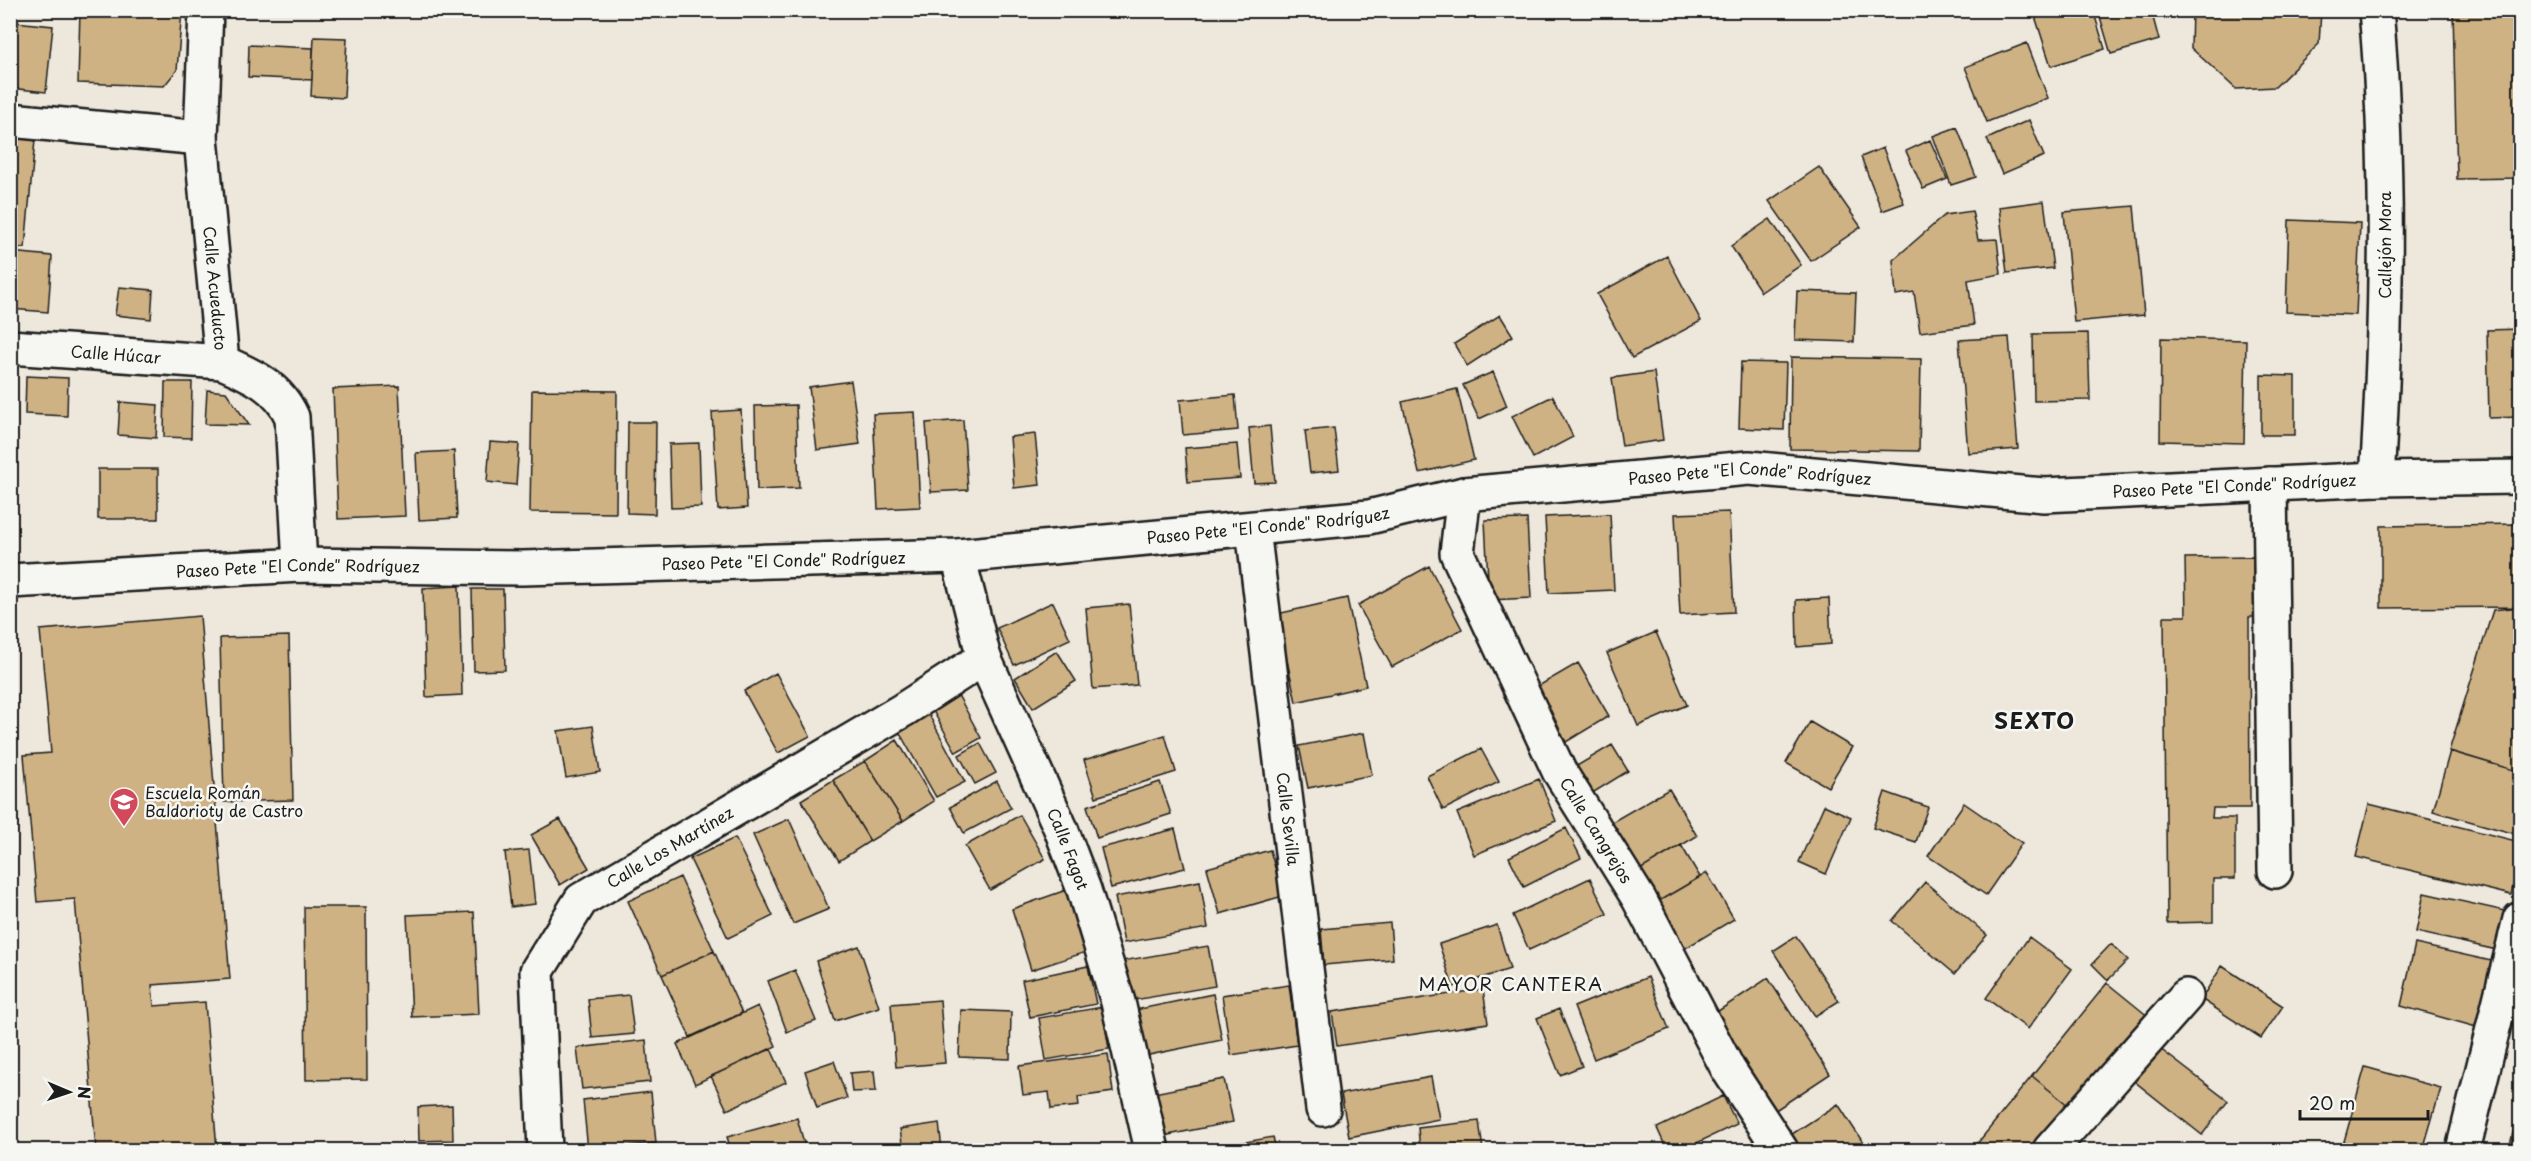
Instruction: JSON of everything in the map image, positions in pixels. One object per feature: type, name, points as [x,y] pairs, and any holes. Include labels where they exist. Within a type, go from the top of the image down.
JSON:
[{"type":"street","name":"Calle Acueducto","points":[[206,10],[201,138],[222,362],[264,382],[280,396],[292,417],[300,565]]},
{"type":"street","name":"Callejón Mora","points":[[2376,10],[2384,98],[2385,351],[2377,479]]},
{"type":"street","points":[[10,120],[201,138]]},
{"type":"street","name":"Calle Húcar","points":[[10,347],[222,362]]},
{"type":"street","name":"Paseo Pete \"El Conde\" Rodríguez","points":[[10,581],[300,565],[522,568],[958,556],[1369,517],[1464,494],[1749,468],[2044,495],[2377,479],[2520,477]]},
{"type":"street","points":[[2270,484],[2275,870]]},
{"type":"street","name":"Calle Cangrejos","points":[[1464,494],[1457,552],[1559,771],[1639,899],[1728,1070],[1781,1150]]},
{"type":"street","name":"Calle Sevilla","points":[[1253,529],[1323,1108]]},
{"type":"street","name":"Calle Fagot","points":[[958,556],[984,658],[1061,829],[1084,890],[1118,1002],[1152,1150]]},
{"type":"street","name":"Calle Los Martínez","points":[[545,1150],[537,971],[581,900],[903,710],[984,658]]},
{"type":"street","points":[[2463,1150],[2510,995],[2520,919]]},
{"type":"street","points":[[2050,1150],[2186,996]]},
{"type":"building","points":[[80,10],[182,10],[177,70],[164,86],[78,83]]},
{"type":"building","points":[[2033,10],[2093,10],[2105,49],[2051,66]]},
{"type":"building","points":[[2098,10],[2151,10],[2159,40],[2111,54]]},
{"type":"building","points":[[2192,10],[2321,10],[2319,44],[2275,87],[2236,89],[2191,48]]},
{"type":"building","points":[[2453,10],[2520,10],[2520,178],[2457,179]]},
{"type":"building","points":[[15,22],[53,26],[46,92],[10,88]]},
{"type":"building","points":[[314,37],[347,38],[344,98],[311,96]]},
{"type":"building","points":[[2027,43],[2048,98],[1987,122],[1965,67]]},
{"type":"building","points":[[249,45],[313,48],[312,80],[248,77]]},
{"type":"building","points":[[2029,120],[2044,156],[2002,174],[1987,139]]},
{"type":"building","points":[[1957,127],[1976,177],[1951,185],[1933,136]]},
{"type":"building","points":[[10,138],[35,140],[25,248],[10,247]]},
{"type":"building","points":[[1930,140],[1947,179],[1923,189],[1906,151]]},
{"type":"building","points":[[1883,148],[1904,203],[1882,211],[1861,157]]},
{"type":"building","points":[[1819,167],[1861,227],[1811,261],[1769,201]]},
{"type":"building","points":[[2044,201],[2053,268],[2007,273],[1999,207]]},
{"type":"building","points":[[2134,206],[2144,315],[2074,322],[2064,212]]},
{"type":"building","points":[[1972,211],[1978,240],[1997,239],[2001,274],[1968,280],[1974,325],[1920,332],[1914,292],[1896,295],[1893,260],[1945,215]]},
{"type":"building","points":[[1770,219],[1801,265],[1761,292],[1731,246]]},
{"type":"building","points":[[2289,220],[2360,223],[2356,315],[2286,312]]},
{"type":"building","points":[[10,252],[52,256],[48,312],[10,309]]},
{"type":"building","points":[[1667,256],[1701,321],[1632,358],[1597,294]]},
{"type":"building","points":[[119,287],[153,290],[151,319],[115,315]]},
{"type":"building","points":[[1797,291],[1856,293],[1854,342],[1795,340]]},
{"type":"building","points":[[1500,315],[1513,336],[1467,366],[1454,344]]},
{"type":"building","points":[[2520,329],[2520,417],[2489,418],[2487,330]]},
{"type":"building","points":[[2088,333],[2090,400],[2034,401],[2033,334]]},
{"type":"building","points":[[2009,337],[2018,449],[1968,453],[1959,340]]},
{"type":"building","points":[[2161,338],[2246,340],[2244,443],[2160,441]]},
{"type":"building","points":[[1791,357],[1921,359],[1919,451],[1790,449]]},
{"type":"building","points":[[1741,362],[1786,363],[1784,430],[1739,428]]},
{"type":"building","points":[[1493,372],[1507,406],[1479,419],[1463,385]]},
{"type":"building","points":[[1654,372],[1663,440],[1622,446],[1612,378]]},
{"type":"building","points":[[2261,375],[2295,376],[2295,435],[2261,435]]},
{"type":"building","points":[[26,376],[68,378],[67,416],[25,414]]},
{"type":"building","points":[[851,381],[860,444],[817,450],[809,387]]},
{"type":"building","points":[[165,382],[192,382],[191,438],[164,437]]},
{"type":"building","points":[[399,386],[405,516],[338,519],[333,389]]},
{"type":"building","points":[[1457,389],[1474,460],[1419,473],[1402,402]]},
{"type":"building","points":[[207,390],[226,392],[249,425],[205,424]]},
{"type":"building","points":[[532,390],[617,391],[616,513],[530,512]]},
{"type":"building","points":[[1235,395],[1238,430],[1183,435],[1180,400]]},
{"type":"building","points":[[1553,396],[1573,437],[1533,458],[1512,416]]},
{"type":"building","points":[[120,402],[158,405],[156,438],[118,435]]},
{"type":"building","points":[[796,405],[799,488],[757,490],[755,406]]},
{"type":"building","points":[[741,410],[747,508],[718,510],[712,412]]},
{"type":"building","points":[[915,412],[920,507],[878,509],[873,414]]},
{"type":"building","points":[[963,420],[968,490],[931,492],[926,423]]},
{"type":"building","points":[[628,422],[656,422],[655,514],[627,513]]},
{"type":"building","points":[[1270,426],[1275,482],[1254,483],[1249,428]]},
{"type":"building","points":[[1334,428],[1339,470],[1310,473],[1305,431]]},
{"type":"building","points":[[1035,434],[1040,485],[1014,488],[1010,437]]},
{"type":"building","points":[[490,442],[519,444],[516,485],[487,482]]},
{"type":"building","points":[[699,443],[701,507],[671,508],[669,444]]},
{"type":"building","points":[[1237,444],[1240,478],[1188,482],[1185,448]]},
{"type":"building","points":[[454,451],[457,518],[419,520],[416,453]]},
{"type":"building","points":[[98,469],[158,469],[158,519],[98,519]]},
{"type":"building","points":[[1729,512],[1734,612],[1680,615],[1675,514]]},
{"type":"building","points":[[1610,514],[1614,590],[1549,593],[1545,517]]},
{"type":"building","points":[[1527,519],[1531,598],[1489,600],[1485,520]]},
{"type":"building","points":[[2520,524],[2520,607],[2381,608],[2381,526]]},
{"type":"building","points":[[2253,557],[2254,617],[2249,617],[2250,808],[2213,808],[2212,818],[2235,818],[2235,879],[2213,879],[2213,922],[2167,923],[2164,616],[2186,616],[2185,558]]},
{"type":"building","points":[[1429,566],[1462,629],[1392,667],[1358,605]]},
{"type":"building","points":[[459,586],[462,695],[426,697],[423,588]]},
{"type":"building","points":[[472,589],[503,589],[505,670],[474,671]]},
{"type":"building","points":[[1347,598],[1366,686],[1296,702],[1277,614]]},
{"type":"building","points":[[1829,598],[1831,644],[1797,647],[1796,600]]},
{"type":"building","points":[[1053,602],[1070,639],[1014,665],[997,628]]},
{"type":"building","points":[[1129,604],[1137,685],[1093,689],[1086,608]]},
{"type":"building","points":[[2520,607],[2520,772],[2449,751],[2493,610]]},
{"type":"building","name":"Escuela Román Baldorioty de Castro","points":[[200,616],[230,979],[152,985],[154,1006],[205,1002],[217,1150],[96,1150],[75,899],[37,902],[24,755],[51,753],[40,630]]},
{"type":"building","points":[[1656,632],[1687,705],[1638,726],[1607,653]]},
{"type":"building","points":[[289,636],[293,800],[224,802],[220,638]]},
{"type":"building","points":[[1057,651],[1076,681],[1033,708],[1015,678]]},
{"type":"building","points":[[1578,663],[1609,716],[1566,742],[1535,688]]},
{"type":"building","points":[[776,673],[810,736],[778,753],[744,691]]},
{"type":"building","points":[[958,695],[981,738],[956,752],[932,709]]},
{"type":"building","points":[[928,713],[965,782],[936,797],[898,730]]},
{"type":"building","points":[[1810,722],[1852,747],[1828,787],[1786,763]]},
{"type":"building","points":[[593,726],[600,772],[566,778],[558,731]]},
{"type":"building","points":[[1364,733],[1372,775],[1308,788],[1299,746]]},
{"type":"building","points":[[1165,735],[1176,772],[1096,797],[1084,760]]},
{"type":"building","points":[[897,740],[934,801],[903,821],[865,761]]},
{"type":"building","points":[[980,743],[996,773],[975,784],[959,755]]},
{"type":"building","points":[[1612,745],[1628,771],[1586,797],[1570,770]]},
{"type":"building","points":[[1481,749],[1499,782],[1443,810],[1427,776]]},
{"type":"building","points":[[2450,751],[2520,772],[2519,835],[2433,811]]},
{"type":"building","points":[[865,761],[903,821],[870,841],[833,780]]},
{"type":"building","points":[[1539,779],[1556,821],[1474,855],[1457,813]]},
{"type":"building","points":[[833,780],[870,841],[839,861],[801,800]]},
{"type":"building","points":[[997,781],[1011,808],[964,833],[950,807]]},
{"type":"building","points":[[1160,782],[1171,814],[1097,838],[1087,806]]},
{"type":"building","points":[[1669,789],[1697,836],[1633,874],[1605,826]]},
{"type":"building","points":[[1885,792],[1928,807],[1916,842],[1873,828]]},
{"type":"building","points":[[1964,803],[2022,843],[1986,895],[1928,856]]},
{"type":"building","points":[[2369,804],[2520,842],[2520,856],[2511,895],[2356,857]]},
{"type":"building","points":[[1824,805],[1851,817],[1826,874],[1799,862]]},
{"type":"building","points":[[1020,815],[1045,859],[990,890],[965,846]]},
{"type":"building","points":[[560,819],[589,868],[560,885],[531,835]]},
{"type":"building","points":[[789,819],[829,909],[793,924],[753,835]]},
{"type":"building","points":[[1566,828],[1581,858],[1524,887],[1509,857]]},
{"type":"building","points":[[1175,829],[1185,868],[1111,888],[1101,848]]},
{"type":"building","points":[[735,838],[773,916],[728,938],[690,859]]},
{"type":"building","points":[[1681,845],[1700,877],[1652,905],[1633,874]]},
{"type":"building","points":[[529,850],[535,904],[511,907],[505,852]]},
{"type":"building","points":[[1270,850],[1283,896],[1220,914],[1207,868]]},
{"type":"building","points":[[1707,873],[1734,919],[1679,952],[1652,905]]},
{"type":"building","points":[[680,877],[714,951],[662,975],[628,901]]},
{"type":"building","points":[[1590,878],[1607,914],[1529,950],[1513,915]]},
{"type":"building","points":[[1200,881],[1208,928],[1124,943],[1115,897]]},
{"type":"building","points":[[1925,882],[1987,935],[1955,974],[1892,921]]},
{"type":"building","points":[[1072,888],[1092,950],[1031,970],[1012,909]]},
{"type":"building","points":[[2424,893],[2505,911],[2497,950],[2416,932]]},
{"type":"building","points":[[304,907],[366,907],[367,1079],[306,1080]]},
{"type":"building","points":[[474,912],[479,1014],[412,1017],[407,915]]},
{"type":"building","points":[[1390,923],[1393,959],[1324,965],[1321,929]]},
{"type":"building","points":[[1497,925],[1510,969],[1453,987],[1439,944]]},
{"type":"building","points":[[1796,936],[1839,1001],[1815,1016],[1773,951]]},
{"type":"building","points":[[2029,937],[2072,969],[2028,1029],[1986,998]]},
{"type":"building","points":[[2111,944],[2128,960],[2108,980],[2092,964]]},
{"type":"building","points":[[2415,944],[2496,962],[2480,1028],[2401,1006]]},
{"type":"building","points":[[859,946],[879,1007],[835,1021],[816,961]]},
{"type":"building","points":[[1208,946],[1215,986],[1129,1001],[1122,961]]},
{"type":"building","points":[[714,951],[742,1013],[690,1037],[662,975]]},
{"type":"building","points":[[1088,966],[1096,1004],[1030,1017],[1022,980]]},
{"type":"building","points":[[2222,966],[2283,1006],[2261,1038],[2201,999]]},
{"type":"building","points":[[795,970],[816,1021],[787,1032],[768,981]]},
{"type":"building","points":[[1648,977],[1669,1029],[1594,1059],[1574,1007]]},
{"type":"building","points":[[1768,978],[1830,1074],[1768,1115],[1706,1019]]},
{"type":"building","points":[[2107,983],[2149,1017],[2074,1110],[2032,1076]]},
{"type":"building","points":[[1289,985],[1297,1045],[1231,1055],[1222,995]]},
{"type":"building","points":[[1483,989],[1488,1023],[1337,1046],[1332,1012]]},
{"type":"building","points":[[1213,994],[1222,1040],[1144,1056],[1135,1010]]},
{"type":"building","points":[[629,995],[634,1034],[592,1038],[588,999]]},
{"type":"building","points":[[940,1000],[945,1063],[896,1067],[891,1004]]},
{"type":"building","points":[[758,1006],[776,1046],[695,1084],[677,1044]]},
{"type":"building","points":[[1102,1007],[1109,1049],[1046,1060],[1039,1018]]},
{"type":"building","points":[[1559,1009],[1582,1066],[1560,1075],[1537,1018]]},
{"type":"building","points":[[961,1010],[1011,1012],[1010,1059],[959,1057]]},
{"type":"building","points":[[646,1040],[650,1082],[582,1089],[577,1048]]},
{"type":"building","points":[[2159,1048],[2228,1101],[2202,1135],[2134,1081]]},
{"type":"building","points":[[771,1049],[786,1082],[727,1110],[711,1076]]},
{"type":"building","points":[[1108,1054],[1113,1092],[1078,1097],[1079,1106],[1051,1109],[1049,1092],[1023,1095],[1019,1066]]},
{"type":"building","points":[[834,1061],[847,1098],[817,1108],[805,1071]]},
{"type":"building","points":[[2365,1067],[2441,1088],[2423,1150],[2360,1150],[2343,1145]]},
{"type":"building","points":[[874,1071],[876,1091],[852,1092],[850,1073]]},
{"type":"building","points":[[2032,1076],[2074,1110],[2041,1150],[1972,1150]]},
{"type":"building","points":[[1431,1077],[1439,1119],[1349,1137],[1341,1094]]},
{"type":"building","points":[[1224,1079],[1233,1122],[1163,1136],[1154,1093]]},
{"type":"building","points":[[651,1092],[656,1143],[588,1150],[583,1100]]},
{"type":"building","points":[[1723,1096],[1737,1124],[1682,1150],[1667,1150],[1657,1128]]},
{"type":"building","points":[[2520,1103],[2520,1148],[2510,1145]]},
{"type":"building","points":[[1838,1104],[1864,1144],[1855,1150],[1798,1150],[1789,1136]]},
{"type":"building","points":[[452,1105],[453,1140],[419,1141],[418,1107]]},
{"type":"building","points":[[797,1118],[806,1150],[731,1150],[727,1137]]},
{"type":"building","points":[[1479,1121],[1483,1150],[1420,1150],[1418,1128]]},
{"type":"building","points":[[939,1123],[942,1150],[903,1150],[900,1129]]},
{"type":"building","points":[[1273,1137],[1276,1150],[1201,1150]]},
{"type":"place","name":"Escuela Román Baldorioty de Castro","points":[[124,828]]},
{"type":"district","name":"SEXTO","points":[[2035,721]]},
{"type":"district","name":"MAYOR CANTERA","points":[[1511,985]]}]
